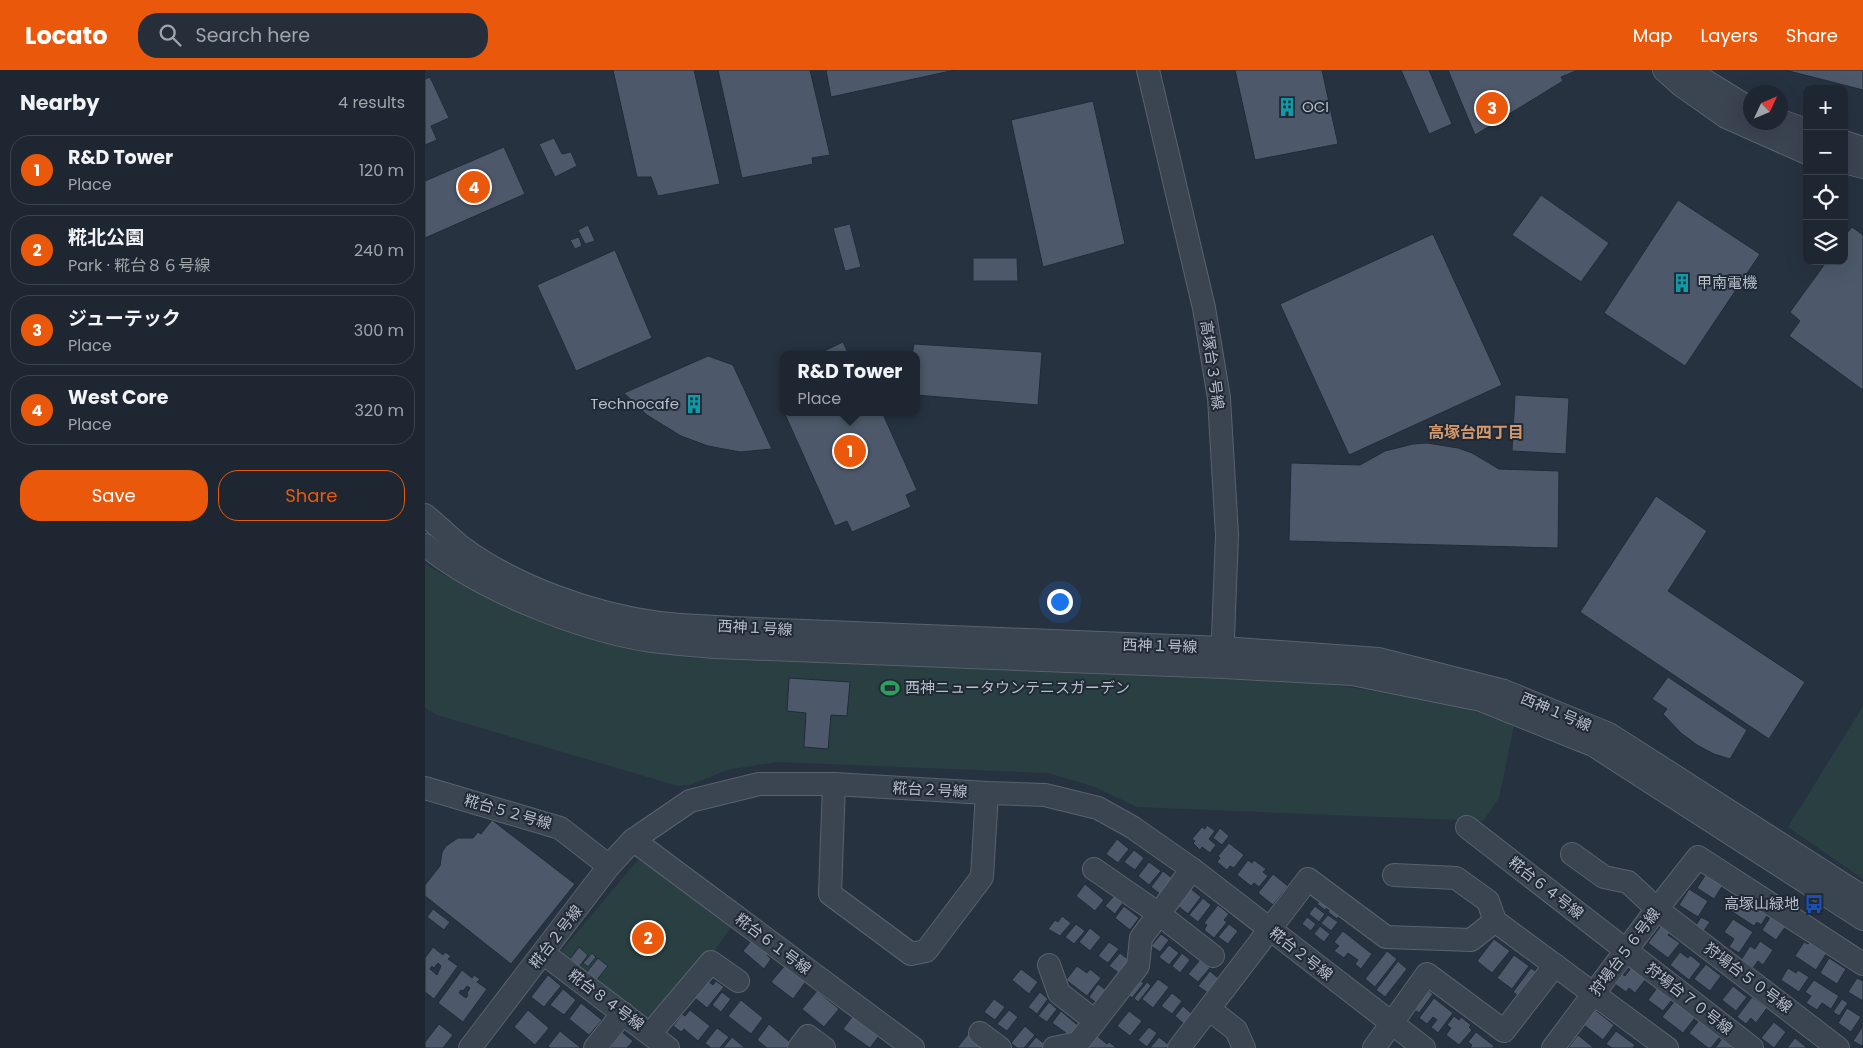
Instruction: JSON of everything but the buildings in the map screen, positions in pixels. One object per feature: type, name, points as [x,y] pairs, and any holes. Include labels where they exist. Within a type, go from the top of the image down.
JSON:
[{"type":"street","name":"高塚台３号線","points":[[1148,70],[1204,308],[1219,398],[1227,535],[1223,658]]},
{"type":"street","points":[[1664,70],[1682,86],[1725,117],[1803,152]]},
{"type":"street","points":[[1688,70],[1743,104]]},
{"type":"street","points":[[1788,123],[1803,129]]},
{"type":"street","points":[[1848,143],[1863,148]]},
{"type":"street","points":[[1848,163],[1863,167]]},
{"type":"street","name":"西神１号線","points":[[425,514],[460,545],[500,570],[546,593],[591,609],[659,623],[1223,658],[1352,674],[1481,700],[1593,745],[1863,919]]},
{"type":"street","name":"西神１号線","points":[[425,545],[466,574],[551,612],[592,628],[651,641],[715,647],[1223,658],[1378,659],[1509,693],[1609,734],[1863,897]]},
{"type":"street","name":"糀台２号線","points":[[470,1048],[609,866],[633,840],[690,802],[759,784],[834,784],[987,794],[1045,795],[1098,808],[1132,827],[1192,869],[1424,1048]]},
{"type":"street","points":[[834,784],[829,894],[911,954],[926,951],[981,877],[987,794]]},
{"type":"street","name":"糀台５２号線","points":[[425,788],[560,828],[609,866]]},
{"type":"street","name":"糀台６４号線","points":[[1467,826],[1626,950]]},
{"type":"street","name":"糀台６１号線","points":[[633,840],[913,1048]]},
{"type":"street","name":"狩場台５０号線","points":[[1572,854],[1604,877],[1628,882],[1657,909],[1838,1048]]},
{"type":"street","name":"狩場台５６号線","points":[[1553,1048],[1698,857],[1863,964]]},
{"type":"street","points":[[1094,869],[1159,914],[1213,956]]},
{"type":"street","points":[[1054,1048],[1078,1043],[1138,966],[1141,938],[1192,869]]},
{"type":"street","points":[[1394,875],[1456,878],[1488,902],[1495,921],[1667,1048]]},
{"type":"street","points":[[1179,1048],[1308,879],[1385,938],[1471,940],[1495,921]]},
{"type":"street","name":"狩場台７０号線","points":[[1626,950],[1753,1048]]},
{"type":"street","name":"糀台８４号線","points":[[543,953],[668,1048]]},
{"type":"street","points":[[651,1034],[711,962],[738,981]]},
{"type":"street","points":[[1049,965],[1059,993],[1095,1021]]},
{"type":"street","points":[[1374,1048],[1427,974],[1504,1031],[1555,965]]},
{"type":"street","points":[[1209,1009],[1236,1030],[1243,1047]]},
{"type":"street","points":[[595,1048],[623,1013]]},
{"type":"street","points":[[980,1033],[1000,1048]]},
{"type":"street","points":[[799,1048],[808,1036],[824,1048]]},
{"type":"green space","name":"西神ニュータウンテニスガーデン","points":[[425,563],[488,598],[555,626],[616,646],[692,658],[1319,683],[1390,693],[1459,706],[1514,725],[1499,798],[1483,821],[1137,807],[1095,787],[1048,773],[777,762],[727,770],[690,785],[678,786],[437,715],[425,708]]},
{"type":"green space","points":[[1863,703],[1863,879],[1788,827],[1862,708]]},
{"type":"green space","points":[[643,854],[735,921],[709,959],[652,1027],[558,955]]},
{"type":"place","name":"OCI","points":[[1287,107]]},
{"type":"place","name":"ジューテック","points":[[1492,108]]},
{"type":"place","name":"West Core","points":[[474,187]]},
{"type":"place","name":"甲南電機","points":[[1682,283]]},
{"type":"place","name":"Technocafe","points":[[694,404]]},
{"type":"place","name":"R&D Tower","points":[[850,451]]},
{"type":"place","name":"西神ニュータウンテニスガーデン","points":[[890,688]]},
{"type":"place","name":"高塚山緑地","points":[[1814,904]]},
{"type":"place","name":"糀北公園","points":[[648,938]]},
{"type":"district","name":"高塚台四丁目","points":[[1476,432]]}]
